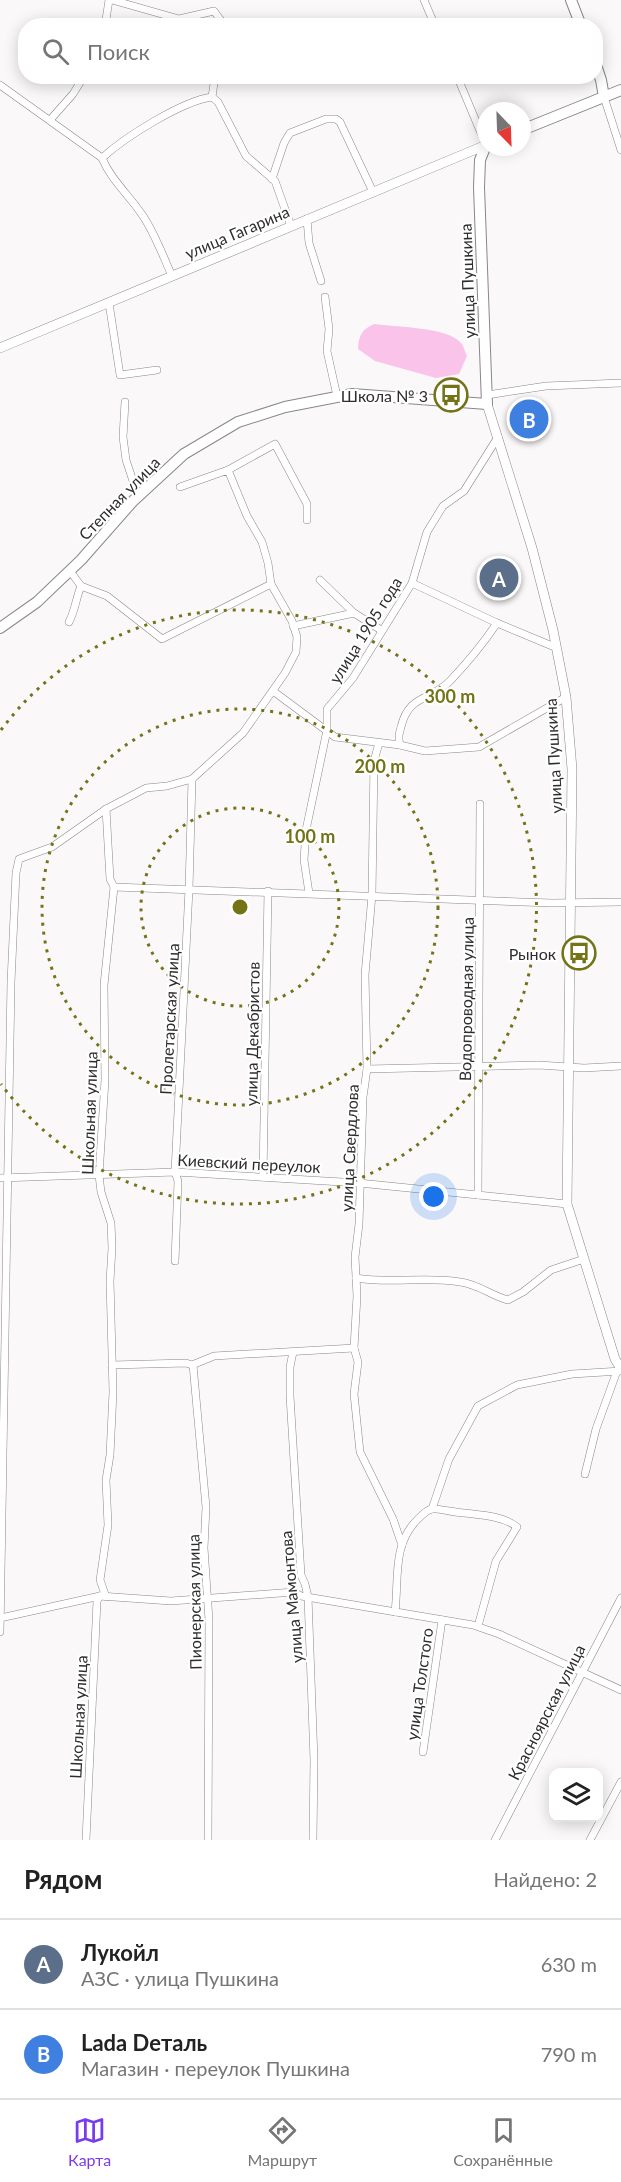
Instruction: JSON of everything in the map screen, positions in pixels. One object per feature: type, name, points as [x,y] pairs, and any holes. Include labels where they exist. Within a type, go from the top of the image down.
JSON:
[{"type":"main road","points":[[571,0],[578,18]]},
{"type":"main road","points":[[602,84],[604,97]]},
{"type":"main road","points":[[531,126],[621,90]]},
{"type":"main road","name":"улица Пушкина","points":[[482,156],[479,187],[487,400]]},
{"type":"main road","name":"Степная улица","points":[[0,628],[37,602],[70,571],[138,496],[184,454],[238,422],[285,406],[352,394],[384,395],[440,402],[487,400]]},
{"type":"street","points":[[107,18],[110,0],[175,18]]},
{"type":"street","points":[[424,0],[432,18]]},
{"type":"street","points":[[183,18],[214,11],[219,18]]},
{"type":"street","points":[[50,120],[79,84]]},
{"type":"street","points":[[212,97],[214,84]]},
{"type":"street","points":[[460,84],[477,124]]},
{"type":"street","points":[[0,85],[102,158],[107,171],[144,218],[160,247],[172,276]]},
{"type":"street","points":[[102,158],[136,133],[196,99],[212,97],[218,102],[246,156],[272,178],[291,226]]},
{"type":"street","points":[[604,97],[621,150]]},
{"type":"street","points":[[272,178],[284,143],[290,133],[326,119],[336,119],[340,122],[373,192]]},
{"type":"street","name":"улица Гагарина","points":[[0,348],[477,149]]},
{"type":"street","points":[[307,219],[309,243],[321,281]]},
{"type":"street","points":[[325,297],[329,329],[327,351],[337,396]]},
{"type":"street","points":[[109,303],[120,375],[157,370]]},
{"type":"street","points":[[487,400],[531,387],[621,383]]},
{"type":"street","name":"улица Пушкина","points":[[487,400],[532,548],[557,648],[566,697],[572,769],[567,1204],[620,1370]]},
{"type":"street","points":[[125,402],[123,437],[126,460],[138,496]]},
{"type":"street","name":"улица 1905 года","points":[[309,893],[304,860],[306,830],[327,730],[327,709],[353,678],[412,583],[427,532],[443,506],[464,491],[498,437]]},
{"type":"street","points":[[180,487],[228,470],[275,444],[306,504],[307,520]]},
{"type":"street","points":[[0,1632],[11,982],[16,873],[20,858],[52,847],[106,809],[146,788],[167,786],[192,779],[243,734],[273,691],[296,652],[297,637],[272,584],[262,542],[247,516],[228,470]]},
{"type":"street","points":[[70,571],[81,586],[107,596],[162,639],[272,584]]},
{"type":"street","points":[[320,580],[354,613],[381,630]]},
{"type":"street","points":[[412,583],[557,648]]},
{"type":"street","points":[[69,622],[75,612],[81,586]]},
{"type":"street","points":[[292,624],[354,613]]},
{"type":"street","points":[[400,745],[398,738],[404,714],[416,701],[447,684],[483,644],[497,623]]},
{"type":"street","points":[[273,691],[335,737],[400,745],[425,751],[479,747],[566,697]]},
{"type":"street","name":"улица Свердлова","points":[[379,743],[374,761],[372,895],[365,975],[367,1069],[363,1097],[359,1183],[354,1348],[358,1362],[354,1394],[360,1452],[393,1519],[402,1545]]},
{"type":"street","name":"Пролетарская улица","points":[[175,1261],[177,1181],[175,1172],[192,779]]},
{"type":"street","name":"Водопроводная улица","points":[[478,1195],[480,804]]},
{"type":"street","name":"Школьная улица","points":[[86,1840],[97,1601],[103,1596],[100,1580],[108,1525],[106,1480],[110,1455],[112,1365],[111,1223],[101,1192],[99,1175],[105,1080],[104,985],[114,886],[110,879],[106,809]]},
{"type":"street","points":[[114,886],[552,903],[621,902]]},
{"type":"street","name":"улица Декабристов","points":[[263,1177],[268,891]]},
{"type":"street","points":[[367,1069],[431,1066],[479,1068],[539,1065],[584,1068],[621,1066]]},
{"type":"street","name":"Киевский переулок","points":[[0,1178],[175,1172],[359,1183],[567,1204]]},
{"type":"street","points":[[356,1278],[371,1281],[463,1282],[508,1300],[523,1292],[551,1270],[584,1259]]},
{"type":"street","points":[[112,1365],[186,1362],[193,1365],[214,1356],[354,1348]]},
{"type":"street","name":"улица Мамонтова","points":[[293,1352],[290,1367],[290,1396],[301,1575],[308,1597],[314,1760],[313,1840]]},
{"type":"street","name":"Пионерская улица","points":[[193,1365],[206,1507],[204,1548],[209,1620],[208,1840]]},
{"type":"street","points":[[432,1509],[449,1459],[478,1406],[517,1385],[572,1374],[620,1370],[596,1429],[585,1474]]},
{"type":"street","points":[[395,1612],[397,1561],[412,1525],[432,1509],[479,1515],[512,1523],[517,1527],[496,1561],[478,1626]]},
{"type":"street","points":[[0,1618],[103,1596],[171,1600],[294,1592],[308,1597],[478,1626],[621,1690]]},
{"type":"street","name":"Красноярская улица","points":[[495,1840],[621,1598]]},
{"type":"street","name":"улица Толстого","points":[[423,1752],[442,1620]]},
{"type":"street","points":[[590,1840],[621,1782]]},
{"type":"shaded area","points":[[374,324],[433,331],[455,338],[462,344],[467,356],[459,374],[436,378],[375,361],[358,349],[361,334]]},
{"type":"place","name":"Школа № 3","points":[[451,395]]},
{"type":"place","name":"Lada Dеталь","points":[[529,419]]},
{"type":"place","name":"Лукойл","points":[[499,578]]},
{"type":"place","name":"Рынок","points":[[579,953]]}]
